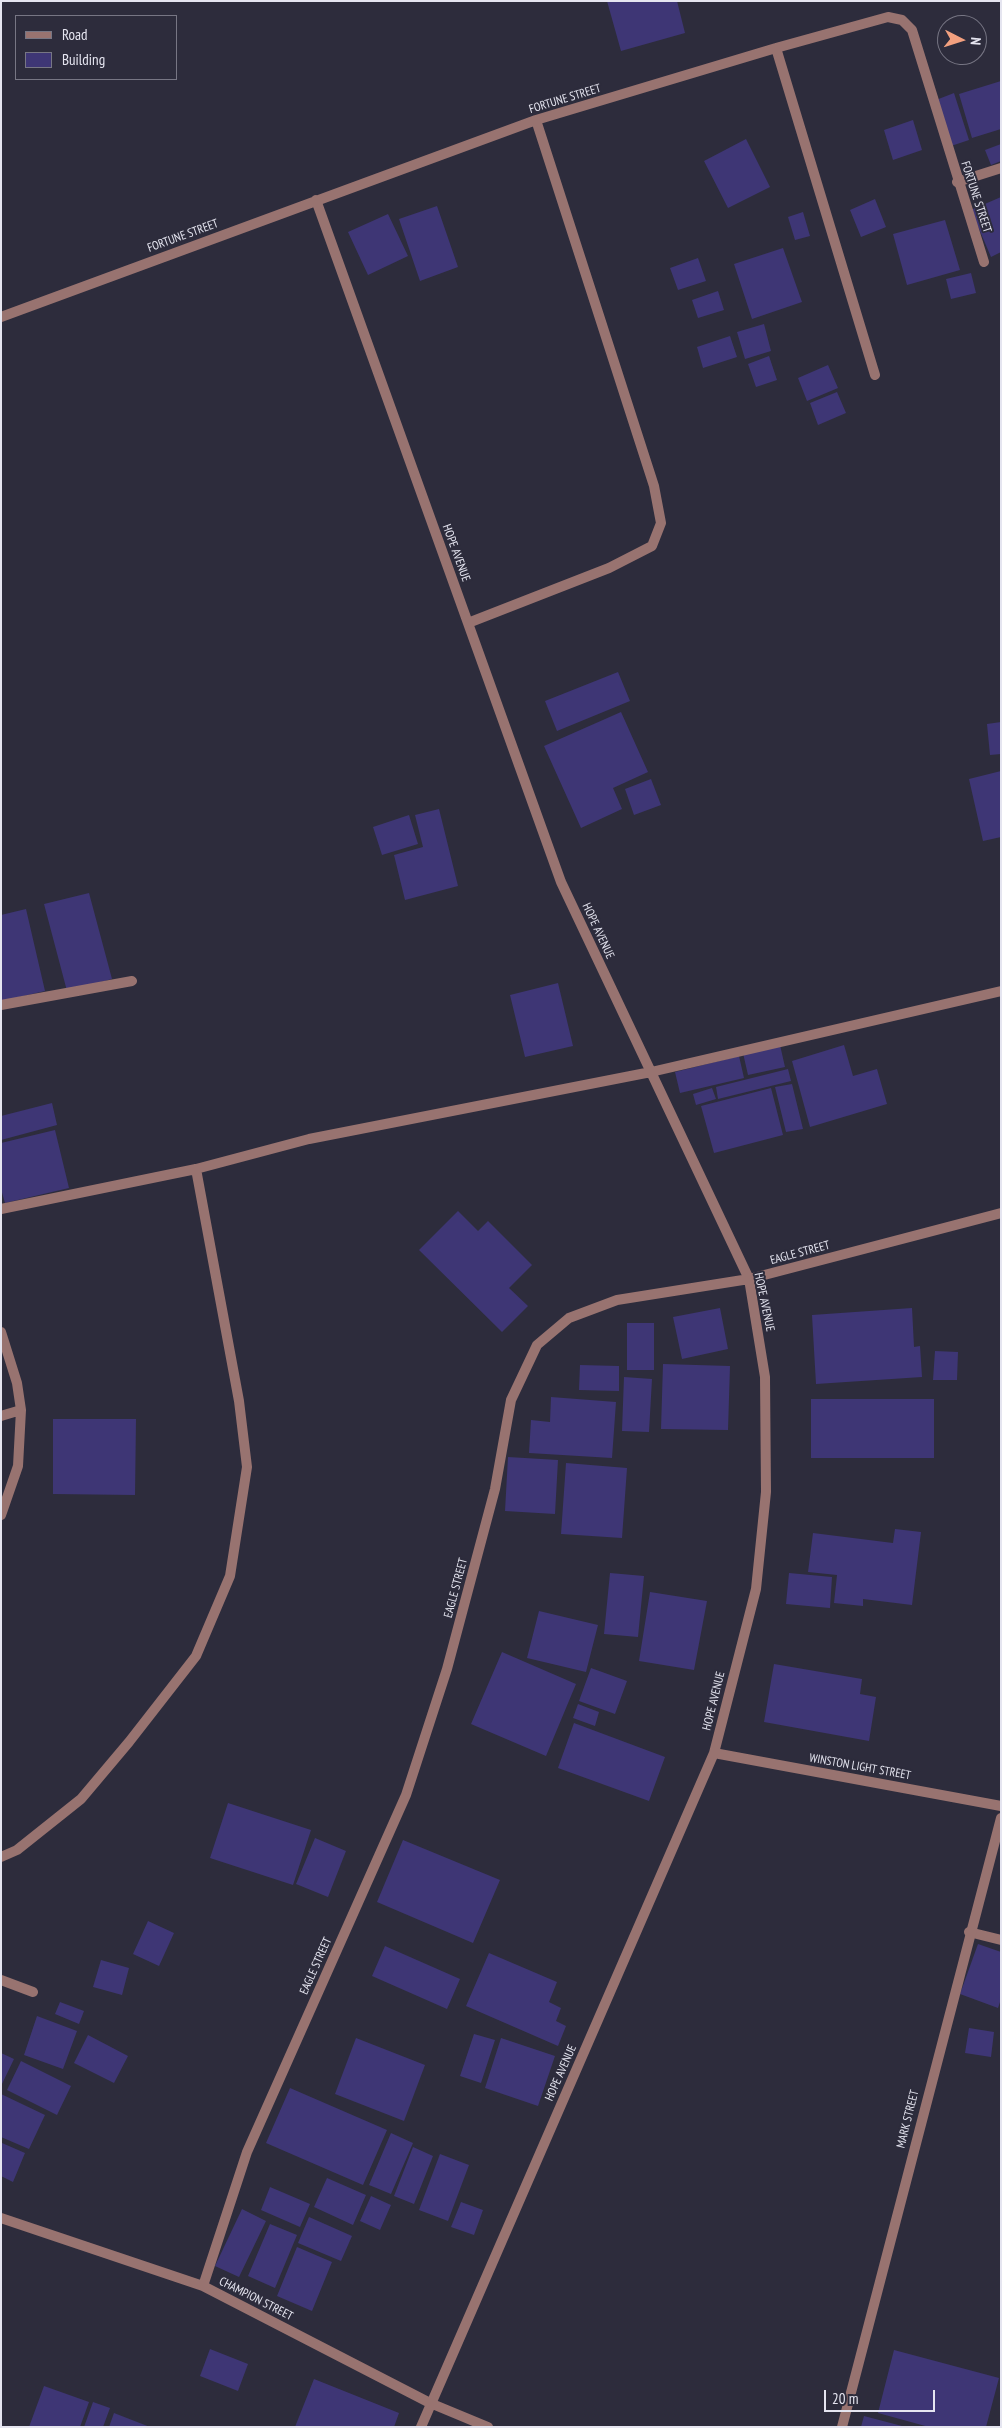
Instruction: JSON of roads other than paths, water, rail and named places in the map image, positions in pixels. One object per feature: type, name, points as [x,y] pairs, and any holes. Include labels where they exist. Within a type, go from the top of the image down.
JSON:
[{"type":"street","name":"FORTUNE STREET","points":[[1,317],[536,120],[776,48],[888,17],[902,20],[912,30],[984,262]]},
{"type":"street","points":[[776,48],[875,375]]},
{"type":"street","points":[[468,623],[609,568],[644,551],[652,546],[661,523],[654,486],[536,120]]},
{"type":"street","points":[[958,182],[1001,168]]},
{"type":"street","name":"HOPE AVENUE","points":[[316,200],[561,882],[749,1279],[765,1377],[766,1492],[756,1589],[714,1753],[430,2402],[421,2427]]},
{"type":"street","points":[[1,1005],[132,981]]},
{"type":"street","points":[[1,1210],[196,1169],[309,1139],[650,1072],[1001,991]]},
{"type":"street","points":[[1,1856],[18,1850],[81,1799],[129,1742],[196,1656],[230,1576],[246,1467],[239,1401],[196,1169]]},
{"type":"street","name":"EAGLE STREET","points":[[203,2286],[247,2152],[406,1795],[447,1669],[493,1499],[511,1400],[536,1345],[569,1318],[618,1300],[749,1279],[1001,1213]]},
{"type":"street","points":[[1,1332],[17,1383],[20,1410],[18,1466],[1,1515]]},
{"type":"street","points":[[1,1416],[20,1410]]},
{"type":"street","name":"WINSTON LIGHT STREET","points":[[714,1753],[1001,1806]]},
{"type":"street","name":"MARK STREET","points":[[842,2427],[969,1932],[1001,1818]]},
{"type":"street","points":[[969,1932],[1001,1940]]},
{"type":"street","points":[[1,1980],[33,1992]]},
{"type":"street","name":"CHAMPION STREET","points":[[1,2218],[203,2286],[430,2402],[488,2427]]}]
